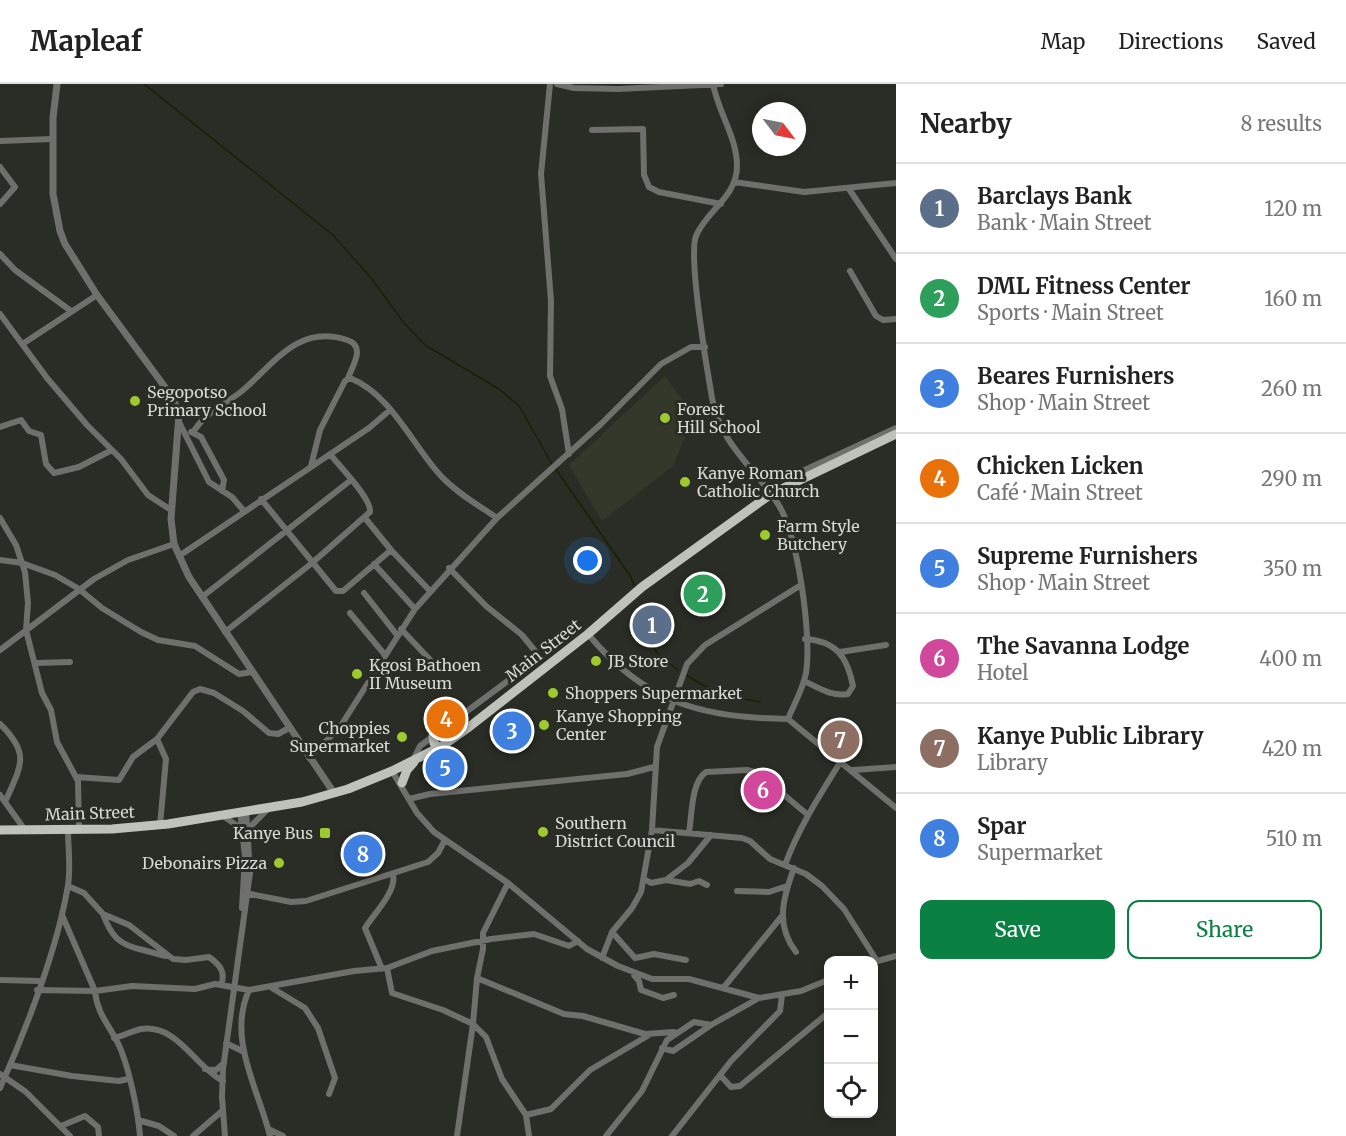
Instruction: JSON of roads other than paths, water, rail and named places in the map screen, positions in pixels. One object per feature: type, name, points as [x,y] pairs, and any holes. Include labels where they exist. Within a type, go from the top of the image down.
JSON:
[{"type":"highway","name":"Main Street","points":[[0,830],[79,828],[112,830],[160,825],[269,808],[334,793],[378,777],[415,760],[469,727],[588,634],[642,587],[771,494],[896,434]]},
{"type":"highway","points":[[433,736],[434,743],[438,747]]},
{"type":"highway","points":[[378,777],[388,777],[402,784],[407,770],[415,760]]},
{"type":"street","points":[[57,84],[52,139],[53,194],[57,219],[65,244],[97,295],[173,398],[182,428],[209,482],[232,497],[244,511]]},
{"type":"street","points":[[550,84],[541,167],[551,301],[550,376],[562,409],[569,454]]},
{"type":"street","points":[[557,84],[585,86],[721,84]]},
{"type":"street","points":[[713,85],[732,138],[737,160],[734,182],[721,204],[702,225],[694,247],[705,347],[712,400],[720,428],[741,460],[761,481],[779,506],[788,528],[801,585],[805,639],[804,681],[788,719]]},
{"type":"street","points":[[592,130],[643,129],[644,175],[649,187],[659,192],[721,204]]},
{"type":"street","points":[[0,141],[52,139]]},
{"type":"street","points":[[0,167],[15,187],[0,204]]},
{"type":"street","points":[[734,182],[804,192],[896,183]]},
{"type":"street","points":[[849,189],[896,259]]},
{"type":"street","points":[[0,254],[15,270],[71,311]]},
{"type":"street","points":[[850,272],[876,316],[883,320],[896,319]]},
{"type":"street","points":[[24,343],[97,295]]},
{"type":"street","points":[[0,315],[24,343],[54,386],[112,450],[148,495],[171,510]]},
{"type":"street","points":[[193,432],[215,407],[240,392],[301,340],[331,335],[352,342],[357,347],[358,354],[320,430],[311,466]]},
{"type":"street","points":[[309,758],[340,727],[415,609],[449,568],[497,518],[559,464],[669,358],[691,347],[705,347]]},
{"type":"street","points":[[348,378],[363,386],[390,410],[440,476],[454,489],[497,518]]},
{"type":"street","points":[[179,556],[330,454],[390,410]]},
{"type":"street","points":[[0,427],[21,420],[29,431],[41,435],[46,464],[54,473],[79,467],[112,450]]},
{"type":"street","points":[[182,428],[201,437],[224,480],[222,491]]},
{"type":"street","points":[[182,428],[171,510],[174,544],[202,597],[334,793]]},
{"type":"street","points":[[761,481],[774,472],[796,474],[896,428]]},
{"type":"street","points":[[225,632],[312,563],[370,512],[371,507],[330,454]]},
{"type":"street","points":[[202,597],[351,480]]},
{"type":"street","points":[[261,499],[334,589],[341,591],[391,550]]},
{"type":"street","points":[[0,518],[16,545],[28,587],[26,630],[42,693],[51,710],[57,742],[79,786],[79,828]]},
{"type":"street","points":[[365,518],[391,550],[430,591]]},
{"type":"street","points":[[0,650],[79,589],[128,560],[174,544]]},
{"type":"street","points":[[0,560],[22,563],[47,572],[79,589],[127,624],[158,640],[195,646],[239,674],[252,672]]},
{"type":"street","points":[[374,564],[415,609]]},
{"type":"street","points":[[415,760],[420,746],[540,657],[522,635],[480,600],[449,568]]},
{"type":"street","points":[[602,958],[612,932],[636,901],[644,879],[652,830],[657,747],[672,700],[692,656],[705,645],[801,585]]},
{"type":"street","points":[[364,593],[399,632],[434,664]]},
{"type":"street","points":[[350,613],[385,655]]},
{"type":"street","points":[[588,634],[633,679],[672,700],[719,716],[788,719],[896,808]]},
{"type":"street","points":[[804,681],[829,693],[848,694],[853,686],[840,652],[822,640],[805,639]]},
{"type":"street","points":[[840,652],[886,645]]},
{"type":"street","points":[[36,663],[70,662]]},
{"type":"street","points":[[76,777],[116,781],[136,753],[157,739],[193,692],[200,689],[214,693],[243,711],[269,733],[278,734],[290,728]]},
{"type":"street","points":[[0,724],[19,745],[20,755],[16,778],[5,802]]},
{"type":"street","points":[[157,739],[166,759],[160,825]]},
{"type":"street","points":[[785,865],[808,815],[841,761]]},
{"type":"street","points":[[409,799],[430,794],[627,774],[654,767]]},
{"type":"street","points":[[852,770],[896,767]]},
{"type":"street","points":[[395,769],[409,799],[424,821],[445,840],[508,884],[602,958],[652,979],[681,978],[724,987],[759,998]]},
{"type":"street","points":[[689,833],[697,784],[706,772],[747,770],[758,773],[808,815]]},
{"type":"street","points":[[0,795],[25,830]]},
{"type":"street","points":[[225,1136],[222,1111],[224,1063],[244,915],[245,832],[269,808]]},
{"type":"street","points":[[243,811],[249,877],[259,897]]},
{"type":"street","points":[[220,814],[245,832]]},
{"type":"street","points":[[0,1088],[37,990],[62,914],[68,886],[68,830]]},
{"type":"street","points":[[652,830],[711,835],[750,842],[770,859],[806,874],[833,896],[872,956]]},
{"type":"street","points":[[644,879],[651,884],[666,880],[688,863],[711,835]]},
{"type":"street","points":[[245,895],[306,901],[393,875],[432,860],[445,840]]},
{"type":"street","points":[[794,868],[787,886],[782,916],[783,930],[796,952]]},
{"type":"street","points":[[393,875],[390,889],[365,928],[385,969],[393,993],[443,1010],[473,1024],[486,1037],[502,1079],[526,1115],[529,1136]]},
{"type":"street","points":[[237,968],[249,877]]},
{"type":"street","points":[[666,880],[690,884],[699,881],[707,885]]},
{"type":"street","points":[[457,1136],[484,940],[483,931],[508,884]]},
{"type":"street","points":[[68,886],[84,893],[103,914],[110,932],[118,942],[134,949],[183,960],[209,957],[221,968],[224,978],[221,985]]},
{"type":"street","points":[[736,891],[769,892],[787,886]]},
{"type":"street","points":[[244,915],[249,905],[259,897]]},
{"type":"street","points":[[62,914],[95,991],[96,1003],[121,1049],[140,1136]]},
{"type":"street","points":[[103,914],[129,926],[167,955]]},
{"type":"street","points":[[724,987],[782,916]]},
{"type":"street","points":[[612,932],[629,955],[635,958],[654,954],[686,960]]},
{"type":"street","points":[[37,990],[95,991],[132,986],[175,989],[221,985],[249,990],[272,988],[354,971],[385,969],[432,951],[484,940],[534,934],[569,946],[578,941]]},
{"type":"street","points":[[878,960],[896,956]]},
{"type":"street","points":[[632,972],[639,981],[641,990],[663,998],[674,995]]},
{"type":"street","points":[[477,978],[564,1014],[583,1016],[649,1034],[675,1032]]},
{"type":"street","points":[[0,980],[40,981]]},
{"type":"street","points":[[662,1048],[672,1051],[711,1025],[759,998],[782,995],[824,981]]},
{"type":"street","points":[[272,988],[305,1008],[318,1028],[335,1078],[329,1094]]},
{"type":"street","points":[[249,990],[240,1018],[244,1052],[269,1132],[283,1136]]},
{"type":"street","points":[[672,1136],[720,1075],[780,1011],[782,995]]},
{"type":"street","points":[[720,1075],[731,1087],[740,1086],[824,1016]]},
{"type":"street","points":[[606,1136],[642,1091],[662,1048],[675,1032],[694,1022],[711,1025]]},
{"type":"street","points":[[114,1038],[142,1029],[157,1029],[176,1038],[204,1069],[223,1081]]},
{"type":"street","points":[[526,1115],[551,1109],[590,1070],[649,1034]]},
{"type":"street","points":[[226,1043],[244,1052]]},
{"type":"street","points":[[204,1069],[216,1070],[224,1063]]},
{"type":"street","points":[[10,1065],[72,1076],[119,1081],[128,1079]]},
{"type":"street","points":[[3,1075],[26,1092],[70,1136]]},
{"type":"street","points":[[212,1120],[222,1097]]},
{"type":"street","points":[[193,1136],[222,1111]]},
{"type":"street","points":[[61,1126],[85,1116],[98,1127],[99,1136]]},
{"type":"street","points":[[138,1120],[159,1125],[174,1136]]},
{"type":"waterway","points":[[144,84],[333,235],[371,278],[404,323],[425,345],[499,389],[519,406],[552,464]]},
{"type":"waterway","points":[[555,468],[631,577],[634,586]]},
{"type":"waterway","points":[[632,619],[659,655],[678,670]]},
{"type":"waterway","points":[[686,675],[718,694],[760,702]]},
{"type":"place","name":"Segopotso Primary School","points":[[135,401]]},
{"type":"place","name":"Forest Hill School","points":[[665,418]]},
{"type":"place","name":"Kanye Roman Catholic Church","points":[[685,482]]},
{"type":"place","name":"Farm Style Butchery","points":[[765,535]]},
{"type":"place","name":"DML Fitness Center","points":[[703,594]]},
{"type":"place","name":"Barclays Bank","points":[[652,625]]},
{"type":"place","name":"JB Store","points":[[596,661]]},
{"type":"place","name":"Kgosi Bathoen II Museum","points":[[357,674]]},
{"type":"place","name":"Shoppers Supermarket","points":[[553,693]]},
{"type":"place","name":"Chicken Licken","points":[[446,719]]},
{"type":"place","name":"Kanye Shopping Center","points":[[544,725]]},
{"type":"place","name":"Beares Furnishers","points":[[512,731]]},
{"type":"place","name":"Choppies Supermarket","points":[[402,737]]},
{"type":"place","name":"Kanye Public Library","points":[[840,740]]},
{"type":"place","name":"Supreme Furnishers","points":[[445,768]]},
{"type":"place","name":"The Savanna Lodge","points":[[763,790]]},
{"type":"place","name":"Southern District Council","points":[[543,832]]},
{"type":"place","name":"Kanye Bus","points":[[325,833]]},
{"type":"place","name":"Spar","points":[[363,854]]},
{"type":"place","name":"Debonairs Pizza","points":[[279,863]]}]
